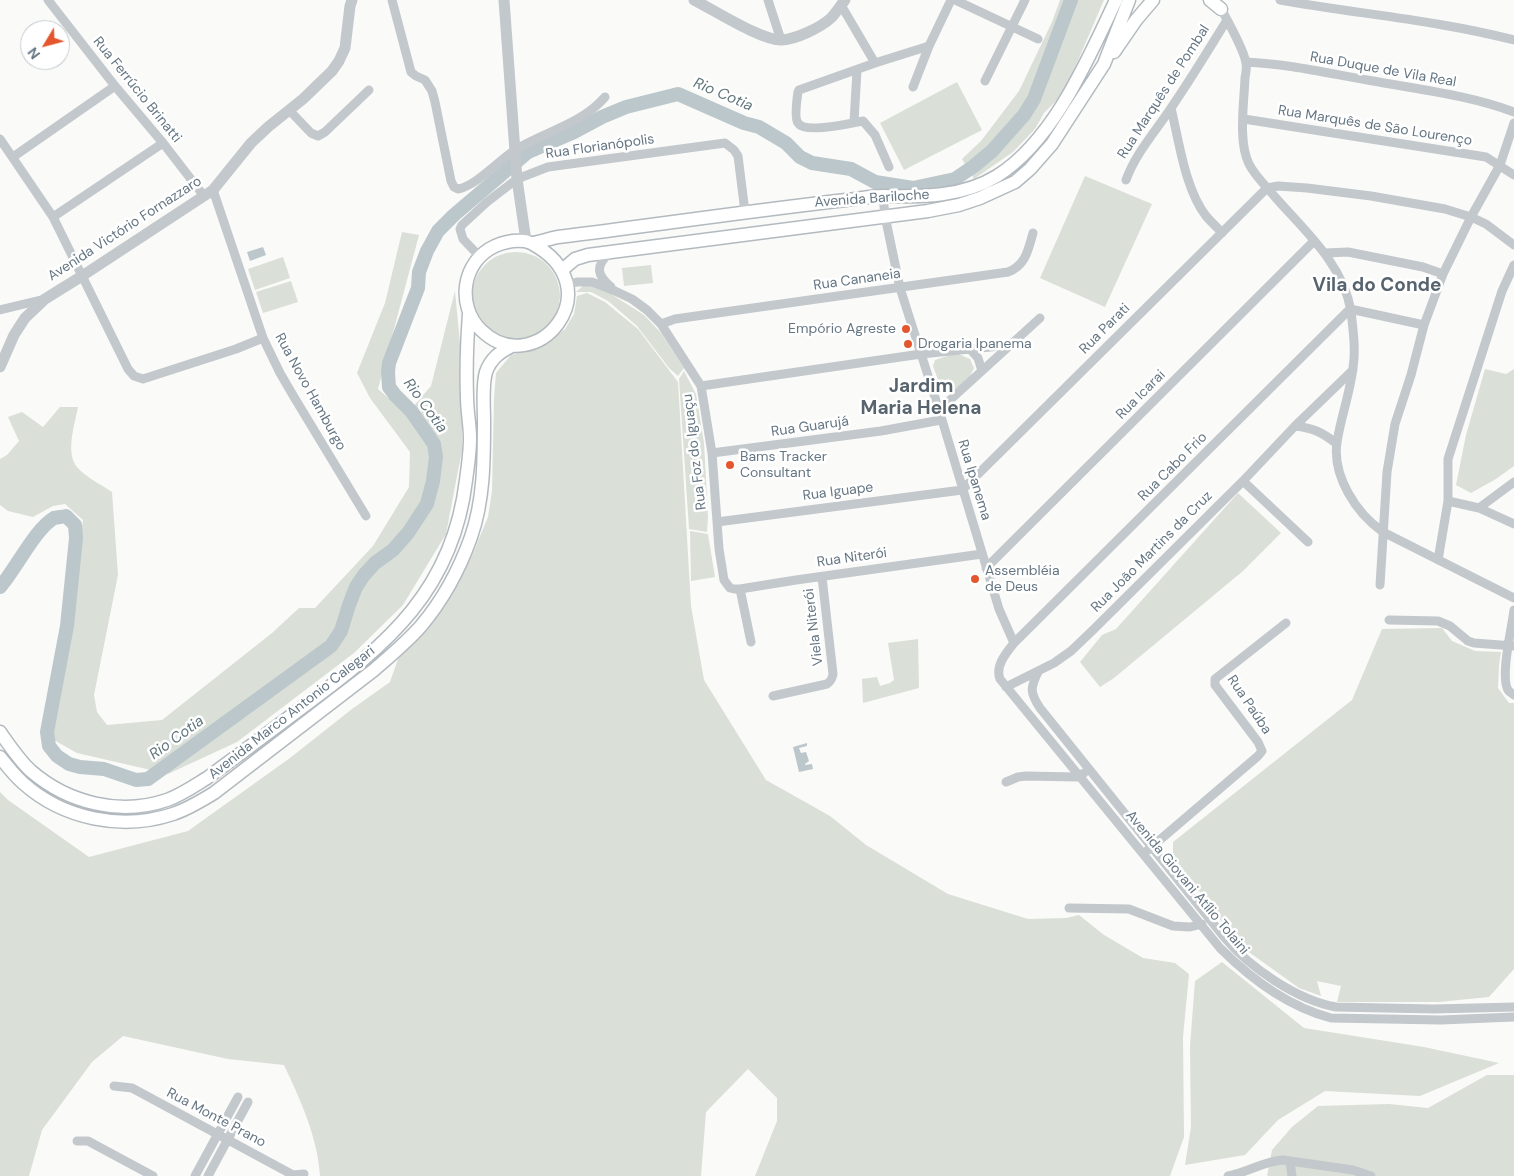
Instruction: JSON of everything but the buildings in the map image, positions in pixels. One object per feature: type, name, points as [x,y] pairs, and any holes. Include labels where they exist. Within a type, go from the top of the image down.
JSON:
[{"type":"main road","name":"Avenida Bariloche","points":[[529,242],[745,212],[883,196],[933,195],[964,190],[981,184],[998,175],[1022,157],[1033,144],[1069,94],[1116,0]]},
{"type":"main road","name":"Avenida Bariloche","points":[[562,270],[580,256],[959,205],[996,192],[1015,182],[1030,169],[1052,144],[1104,64],[1129,0]]},
{"type":"main road","points":[[1104,64],[1153,0]]},
{"type":"main road","points":[[1210,0],[1222,9]]},
{"type":"main road","points":[[509,241],[529,242],[552,257],[562,270],[567,285],[568,299],[565,312],[549,334],[538,340],[512,346],[486,336],[476,326],[469,314],[465,290],[467,278],[472,267],[480,257],[493,247],[509,241]]},
{"type":"main road","name":"Avenida Marco Antonio Calegari","points":[[0,732],[30,770],[68,796],[109,806],[133,807],[151,804],[175,796],[207,778],[363,660],[411,614],[443,562],[454,538],[461,511],[470,439],[467,378],[469,314]]},
{"type":"main road","name":"Avenida Marco Antonio Calegari","points":[[0,757],[24,783],[40,795],[60,807],[87,817],[107,821],[130,822],[172,814],[214,793],[374,670],[422,625],[440,600],[459,566],[471,536],[480,501],[484,460],[486,373],[493,359],[500,352],[512,346]]},
{"type":"street","name":"Rua Ferrúcio Brinatti","points":[[48,0],[115,86],[163,143],[209,193]]},
{"type":"street","name":"Avenida Victório Fornazzaro","points":[[0,367],[14,335],[25,318],[45,299],[209,193],[251,143],[322,82],[339,61],[345,48],[352,0]]},
{"type":"street","points":[[392,0],[411,72],[425,80],[436,102],[451,181],[454,187],[458,189],[468,186],[515,151],[574,121],[605,97]]},
{"type":"street","points":[[504,0],[517,174],[529,242]]},
{"type":"street","points":[[694,0],[742,26],[768,37],[782,40],[799,36],[822,25],[830,19],[843,3],[875,63]]},
{"type":"street","points":[[768,0],[782,40]]},
{"type":"street","points":[[913,87],[929,46],[953,0],[1038,39]]},
{"type":"street","points":[[985,81],[1025,0]]},
{"type":"street","points":[[1280,0],[1476,30],[1514,40]]},
{"type":"street","points":[[1222,9],[1246,62],[1242,139],[1245,156],[1254,174],[1325,253],[1340,278],[1350,309],[1355,354],[1337,444],[1337,461],[1348,493],[1365,517],[1383,532],[1514,598]]},
{"type":"street","name":"Rua Marquês de Pombal","points":[[1126,180],[1131,165],[1171,108],[1222,9]]},
{"type":"street","points":[[889,167],[875,136],[863,120],[810,128],[800,126],[796,120],[798,92],[799,90],[875,63],[929,46]]},
{"type":"street","name":"Rua Duque de Vila Real","points":[[1246,62],[1272,64],[1410,88],[1494,104],[1514,112]]},
{"type":"street","points":[[854,122],[857,70]]},
{"type":"street","points":[[13,157],[115,86]]},
{"type":"street","points":[[290,110],[311,133],[318,136],[325,132],[369,90]]},
{"type":"street","points":[[1171,108],[1186,174],[1194,194],[1205,215],[1222,233]]},
{"type":"street","name":"Rua Marquês de São Lourenço","points":[[1244,118],[1486,157],[1514,175]]},
{"type":"street","points":[[1380,585],[1387,472],[1395,424],[1411,375],[1424,325],[1443,274],[1471,217],[1500,165],[1514,122]]},
{"type":"street","points":[[0,139],[53,217],[128,369],[134,376],[144,379],[264,338]]},
{"type":"street","points":[[53,217],[163,143]]},
{"type":"street","name":"Rua Florianópolis","points":[[480,257],[463,239],[460,228],[462,225],[517,174],[548,167],[725,143],[738,156],[745,212]]},
{"type":"street","points":[[1267,188],[1278,186],[1307,188],[1371,196],[1445,209],[1486,224],[1514,245]]},
{"type":"street","name":"Rua Parati","points":[[962,490],[1267,188]]},
{"type":"street","name":"Rua Novo Hamburgo","points":[[209,193],[264,338],[280,373],[366,516]]},
{"type":"street","name":"Rua Ipanema","points":[[883,196],[885,216],[900,288],[999,609],[1014,643]]},
{"type":"street","name":"Rua Cananeia","points":[[661,324],[675,319],[998,274],[1016,269],[1023,262],[1033,233]]},
{"type":"street","name":"Rua Icarai","points":[[986,568],[1314,241]]},
{"type":"street","points":[[1325,253],[1348,252],[1424,267],[1443,274]]},
{"type":"street","name":"Rua Foz do Iguaçu","points":[[609,253],[600,264],[599,272],[615,290]]},
{"type":"street","points":[[1438,560],[1448,501],[1448,459],[1502,290],[1514,265]]},
{"type":"street","name":"Rua Foz do Iguaçu","points":[[567,285],[578,282],[592,282],[615,290],[648,310],[661,324],[701,386],[712,453],[719,549],[724,580],[727,584]]},
{"type":"street","points":[[0,310],[45,299]]},
{"type":"street","points":[[1350,309],[1424,325]]},
{"type":"street","name":"Rua Cabo Frio","points":[[1014,643],[1350,309]]},
{"type":"street","points":[[939,410],[1040,318]]},
{"type":"street","points":[[701,386],[921,354],[1010,345]]},
{"type":"street","points":[[970,349],[978,358],[982,371]]},
{"type":"street","name":"Rua João Martins da Cruz","points":[[1003,683],[1017,681],[1038,672],[1071,651],[1353,370]]},
{"type":"street","name":"Rua Guarujá","points":[[712,453],[862,434],[941,420]]},
{"type":"street","points":[[1295,426],[1310,428],[1325,434],[1337,444]]},
{"type":"street","points":[[1243,480],[1308,542]]},
{"type":"street","points":[[1479,508],[1514,482]]},
{"type":"street","name":"Rua Iguape","points":[[717,522],[962,490]]},
{"type":"street","points":[[1448,501],[1479,508],[1514,524]]},
{"type":"street","name":"Rua Niterói","points":[[727,584],[734,589],[740,589],[982,554]]},
{"type":"street","name":"Viela Niterói","points":[[773,696],[830,682],[833,674],[822,577]]},
{"type":"street","points":[[740,589],[751,642]]},
{"type":"street","points":[[1514,610],[1511,646],[1506,663],[1506,683],[1508,689],[1514,695]]},
{"type":"street","points":[[1389,620],[1438,621],[1450,626],[1468,641],[1511,646]]},
{"type":"street","name":"Rua Paúba","points":[[1152,847],[1252,762],[1262,751],[1258,742],[1215,686],[1215,679],[1286,623]]},
{"type":"street","points":[[1003,683],[999,670],[1004,656],[1014,643]]},
{"type":"street","name":"Avenida Giovani Atílio Tolaini","points":[[1038,672],[1032,684],[1033,699],[1237,952],[1248,962],[1306,998],[1323,1005],[1354,1008],[1434,1010],[1514,1007]]},
{"type":"street","name":"Avenida Giovani Atílio Tolaini","points":[[1003,683],[1220,948],[1238,966],[1283,997],[1316,1014],[1332,1018],[1441,1020],[1514,1017]]},
{"type":"street","points":[[1006,782],[1026,776],[1077,777],[1088,769]]},
{"type":"street","points":[[1144,854],[1152,847]]},
{"type":"street","points":[[1069,908],[1129,909],[1173,926],[1190,927],[1202,924]]},
{"type":"street","name":"Rua Monte Prano","points":[[114,1086],[132,1088],[293,1176],[304,1174]]},
{"type":"street","points":[[195,1176],[238,1097]]},
{"type":"street","points":[[208,1176],[248,1102]]},
{"type":"street","points":[[77,1140],[88,1142],[153,1176]]},
{"type":"street","points":[[1228,1176],[1243,1173],[1277,1161],[1337,1167],[1371,1176]]},
{"type":"street","points":[[1290,1162],[1292,1176]]},
{"type":"shaded area","points":[[1060,0],[1104,0],[1064,93],[1044,113],[1035,129],[1013,152],[974,179],[962,159],[981,141],[1019,91],[1052,22]]},
{"type":"shaded area","points":[[957,82],[982,130],[904,170],[880,123]]},
{"type":"shaded area","points":[[1085,176],[1152,204],[1105,307],[1040,278]]},
{"type":"shaded area","points":[[402,232],[419,235],[378,389],[407,414],[431,386],[455,291],[462,364],[462,450],[446,534],[403,605],[354,653],[237,742],[168,774],[77,753],[52,739],[83,520],[65,504],[53,506],[33,517],[8,511],[0,505],[0,459],[7,455],[19,441],[8,417],[22,412],[43,427],[60,407],[78,407],[71,446],[73,461],[80,470],[112,492],[118,575],[94,695],[97,712],[107,725],[162,720],[272,633],[299,608],[315,608],[373,546],[409,487],[410,452],[370,398],[357,373],[385,303]]},
{"type":"shaded area","points":[[263,247],[266,255],[250,261],[247,252]]},
{"type":"shaded area","points":[[516,252],[533,256],[547,265],[556,279],[560,296],[556,313],[547,327],[533,336],[516,340],[499,336],[485,327],[476,313],[472,296],[476,279],[485,265],[499,256]]},
{"type":"shaded area","points":[[283,257],[290,278],[255,290],[248,269]]},
{"type":"shaded area","points":[[651,265],[653,283],[624,286],[622,268]]},
{"type":"shaded area","points":[[291,281],[298,302],[263,313],[256,292]]},
{"type":"shaded area","points":[[585,284],[611,294],[644,315],[661,333],[684,368],[678,376],[669,368],[637,326],[608,301],[591,292],[576,292]]},
{"type":"shaded area","points":[[587,293],[605,302],[638,329],[678,382],[691,606],[704,680],[766,780],[830,816],[866,845],[948,894],[1028,919],[1066,918],[1079,915],[1104,935],[1143,958],[1175,963],[1189,974],[1183,1037],[1184,1137],[1170,1176],[755,1176],[777,1121],[777,1098],[748,1069],[706,1112],[701,1176],[320,1176],[319,1162],[312,1133],[284,1065],[228,1059],[123,1036],[92,1062],[42,1130],[29,1176],[0,1176],[0,792],[8,800],[89,857],[188,831],[290,758],[390,682],[398,659],[445,606],[473,553],[488,517],[492,491],[496,373],[511,355],[544,344],[565,329],[574,314],[577,296]]},
{"type":"shaded area","points":[[956,353],[970,359],[974,368],[969,378],[950,394],[941,388],[933,366],[935,360]]},
{"type":"shaded area","points":[[1485,369],[1506,374],[1514,369],[1514,466],[1471,493],[1456,485],[1466,435]]},
{"type":"shaded area","points":[[684,371],[696,394],[704,443],[708,517],[707,532],[689,529],[679,379]]},
{"type":"shaded area","points":[[1238,493],[1281,533],[1243,571],[1114,678],[1100,687],[1080,662],[1102,635],[1116,629]]},
{"type":"shaded area","points":[[690,531],[708,534],[715,577],[691,581]]},
{"type":"shaded area","points":[[1442,628],[1452,641],[1475,651],[1501,652],[1498,688],[1509,703],[1514,703],[1514,969],[1489,997],[1439,1002],[1337,1002],[1341,986],[1317,981],[1321,996],[1299,988],[1239,945],[1173,856],[1173,842],[1352,700],[1382,629]]},
{"type":"shaded area","points":[[918,639],[919,688],[863,703],[862,679],[877,677],[880,686],[894,680],[888,643]]},
{"type":"shaded area","points":[[807,743],[807,746],[799,748],[801,753],[806,752],[809,761],[805,765],[812,764],[813,769],[799,772],[793,747]]},
{"type":"shaded area","points":[[1222,962],[1304,1028],[1424,1047],[1499,1063],[1420,1096],[1325,1091],[1278,1120],[1245,1155],[1185,1165],[1191,1127],[1190,1046],[1195,981]]},
{"type":"shaded area","points":[[1487,1075],[1514,1075],[1514,1176],[1267,1176],[1272,1150],[1292,1127],[1318,1106],[1389,1104],[1428,1108]]},
{"type":"waterway","name":"Rio Cotia","points":[[0,587],[47,523],[54,518],[66,516],[75,525],[76,538],[67,626],[47,732],[49,746],[57,756],[69,764],[104,769],[136,780],[148,779],[331,646],[341,631],[356,587],[364,575],[375,563],[393,550],[408,533],[427,504],[433,481],[436,457],[434,444],[411,411],[389,387],[389,363],[418,288],[419,272],[427,251],[438,231],[528,152],[626,107],[678,94],[744,123],[759,127],[786,143],[800,157],[812,163],[851,169],[875,182],[913,188],[955,179],[992,151],[1024,115],[1034,99],[1071,0]]},
{"type":"place","name":"Empório Agreste","points":[[906,329]]},
{"type":"place","name":"Drogaria Ipanema","points":[[908,344]]},
{"type":"place","name":"Bams Tracker Consultant","points":[[730,465]]},
{"type":"place","name":"Assembléia de Deus","points":[[975,579]]},
{"type":"district","name":"Vila do Conde","points":[[1377,286]]},
{"type":"district","name":"Jardim Maria Helena","points":[[921,398]]}]
